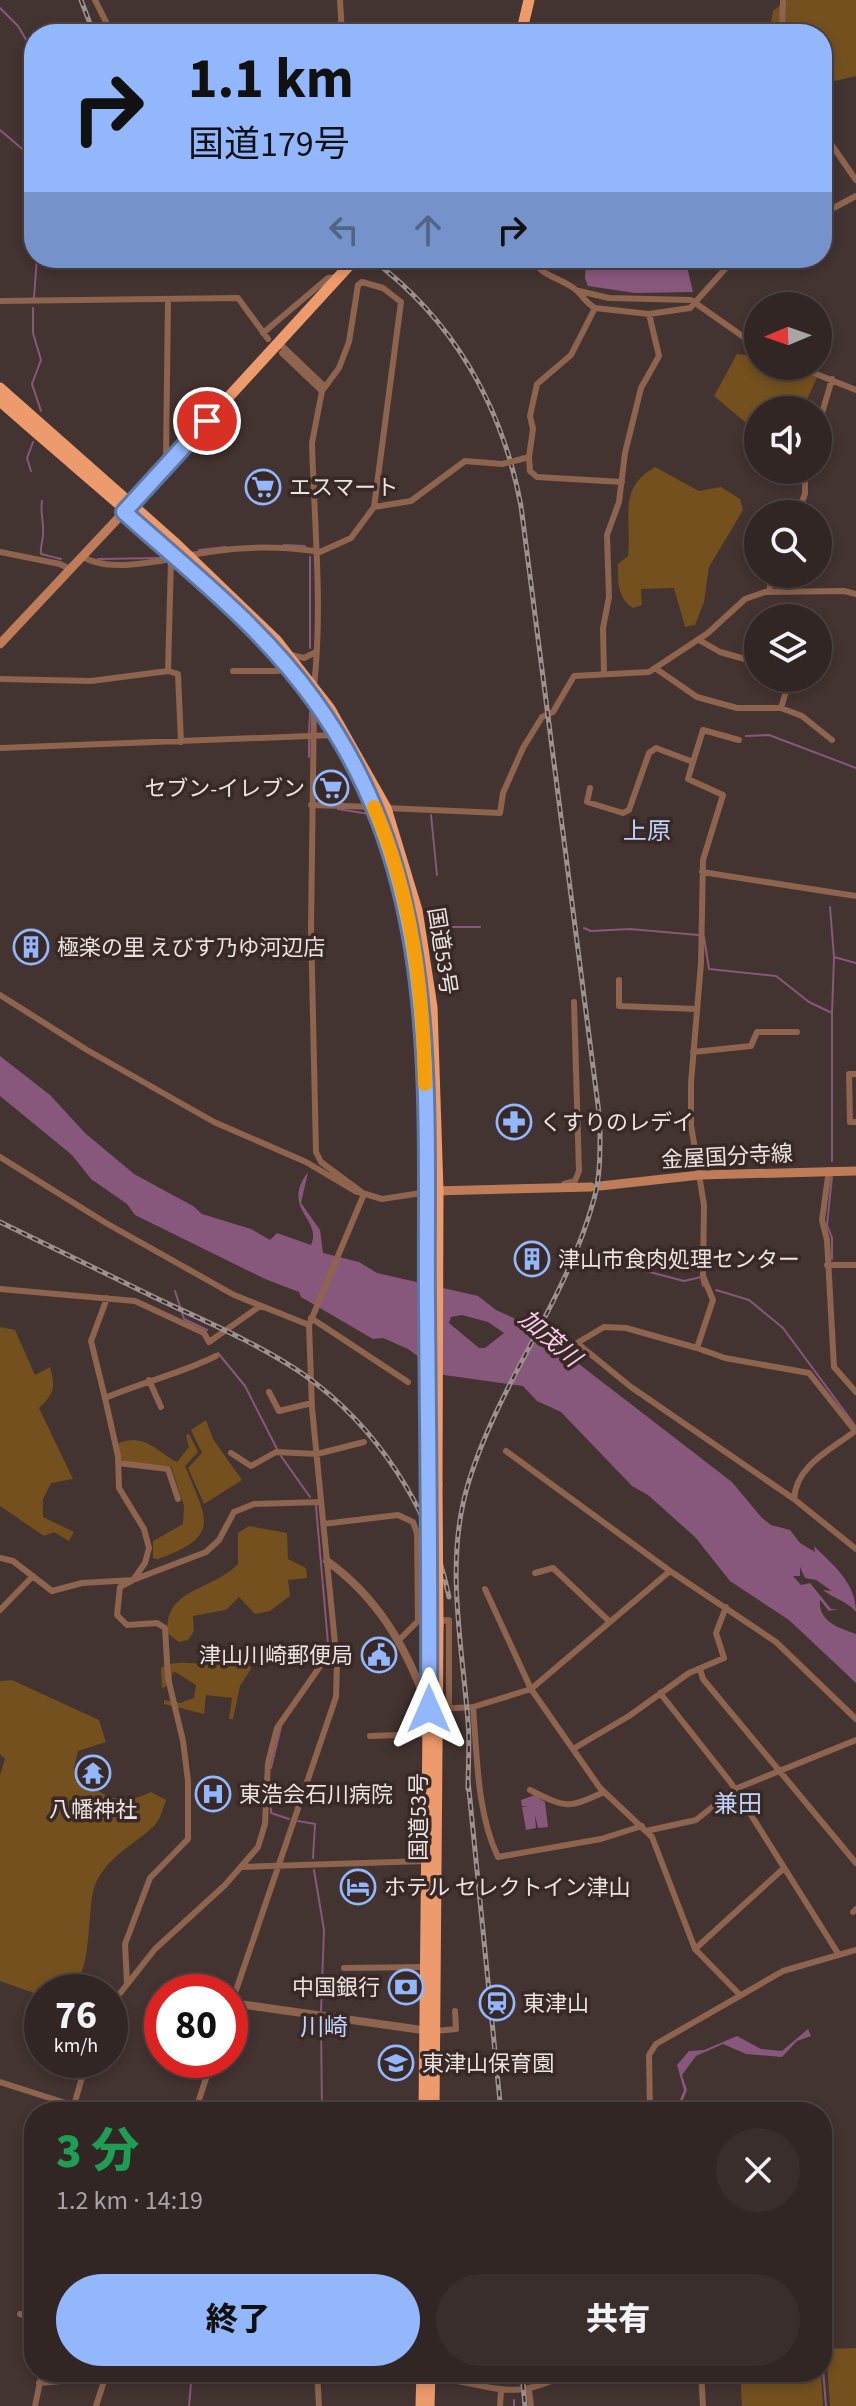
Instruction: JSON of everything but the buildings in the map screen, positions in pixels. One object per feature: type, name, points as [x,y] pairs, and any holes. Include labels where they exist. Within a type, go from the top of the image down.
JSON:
[{"type":"highway","points":[[523,24],[529,0]]},
{"type":"highway","points":[[128,508],[347,268]]},
{"type":"highway","name":"国道53号","points":[[0,388],[314,686],[352,742],[380,807],[406,900],[419,973],[438,1245],[432,1391]]},
{"type":"highway","name":"国道53号","points":[[0,401],[128,508]]},
{"type":"highway","name":"国道53号","points":[[287,660],[380,807]]},
{"type":"highway","name":"国道53号","points":[[433,1192],[426,1238],[433,1485],[429,1625],[439,1709],[431,2031],[434,2102]]},
{"type":"highway","name":"国道53号","points":[[434,1861],[429,1734],[439,1709]]},
{"type":"highway","name":"国道53号","points":[[425,2102],[431,2031]]},
{"type":"highway","points":[[421,2406],[425,2382]]},
{"type":"highway","points":[[427,2382],[429,2406]]},
{"type":"main road","points":[[0,644],[128,508]]},
{"type":"main road","name":"金屋国分寺線","points":[[433,1192],[595,1186],[700,1175],[856,1171]]},
{"type":"street","points":[[95,0],[107,24]]},
{"type":"street","points":[[340,0],[341,24]]},
{"type":"street","points":[[782,24],[783,0]]},
{"type":"street","points":[[832,145],[856,180]]},
{"type":"street","points":[[832,209],[856,196]]},
{"type":"street","points":[[538,268],[579,291],[609,298],[696,302],[744,337]]},
{"type":"street","points":[[579,291],[586,303],[595,308],[649,314],[685,309],[696,302],[726,268]]},
{"type":"street","points":[[263,333],[328,278],[338,277]]},
{"type":"street","points":[[82,556],[93,564],[179,558],[240,549],[315,551],[351,538],[374,507],[400,298],[374,284],[358,285],[344,357],[324,389],[312,443],[315,551],[315,652],[311,805],[316,1154],[321,1162],[362,1197]]},
{"type":"street","points":[[0,301],[238,298],[263,333],[324,389]]},
{"type":"street","points":[[168,300],[166,457],[170,464]]},
{"type":"street","points":[[595,308],[571,355],[537,384],[530,416],[533,429],[530,471],[537,477],[622,482]]},
{"type":"street","points":[[604,674],[604,624],[609,597],[607,535],[622,482],[625,453],[641,388],[659,356],[649,314]]},
{"type":"street","points":[[832,379],[856,390]]},
{"type":"street","points":[[374,507],[411,501],[465,461],[502,464],[529,457]]},
{"type":"street","points":[[0,552],[60,564],[70,569]]},
{"type":"street","points":[[168,671],[179,558]]},
{"type":"street","points":[[311,805],[500,813],[505,789],[523,748],[541,718],[553,712],[570,678],[577,674],[642,673],[655,668],[699,640],[745,599],[769,591],[844,591],[856,594]]},
{"type":"street","points":[[699,640],[744,660]]},
{"type":"street","points":[[233,671],[278,671],[287,660],[304,658],[315,652]]},
{"type":"street","points":[[655,668],[697,697],[737,708],[781,708],[802,716],[832,740]]},
{"type":"street","points":[[0,679],[91,681],[155,676],[168,671],[178,674],[181,742]]},
{"type":"street","points":[[781,708],[786,692]]},
{"type":"street","points":[[697,1348],[713,1300],[703,1276],[700,1175],[691,1125],[693,1052],[702,872],[705,849],[723,795],[688,779],[703,730],[739,740]]},
{"type":"street","points":[[0,748],[313,738],[324,733],[336,735]]},
{"type":"street","points":[[590,788],[587,802],[623,813],[629,810],[649,753],[656,748],[693,762]]},
{"type":"street","points":[[702,872],[856,896]]},
{"type":"street","points":[[619,980],[619,1006],[696,1009]]},
{"type":"street","points":[[0,995],[201,1115],[306,1162],[362,1197],[382,1199],[433,1192]]},
{"type":"street","points":[[505,1190],[527,1185],[571,1183],[579,1174],[574,1002]]},
{"type":"street","points":[[693,1052],[751,1046],[757,1032],[797,1032]]},
{"type":"street","points":[[856,1074],[849,1074],[850,1122],[856,1122]]},
{"type":"street","points":[[0,1157],[106,1223],[234,1295],[260,1306],[311,1319],[408,1382]]},
{"type":"street","points":[[829,1170],[822,1220],[834,1367],[856,1392]]},
{"type":"street","points":[[242,1974],[336,1697],[335,1645],[312,1403],[311,1319],[362,1197]]},
{"type":"street","points":[[827,1265],[856,1265]]},
{"type":"street","points":[[0,1289],[135,1301],[204,1333],[209,1342],[260,1306]]},
{"type":"street","points":[[107,1298],[91,1341],[118,1463],[119,1488],[144,1529],[149,1548],[145,1563],[133,1580],[118,1592],[117,1615],[127,1625],[157,1623],[165,1628],[168,1678],[185,1754],[188,1839],[150,1878],[125,1944],[127,1974]]},
{"type":"street","points":[[794,1499],[798,1478],[808,1467],[855,1432],[809,1373],[745,1363],[615,1327],[597,1328],[577,1343],[631,1387],[794,1499],[856,1549]]},
{"type":"street","points":[[105,1398],[149,1380],[185,1371],[216,1356]]},
{"type":"street","points":[[149,1380],[161,1407]]},
{"type":"street","points":[[269,1392],[279,1411],[312,1403]]},
{"type":"street","points":[[231,1453],[247,1466],[276,1452],[317,1454],[364,1442]]},
{"type":"street","points":[[506,1451],[670,1571],[776,1642],[856,1719]]},
{"type":"street","points":[[118,1463],[168,1469],[178,1499]]},
{"type":"street","points":[[0,1558],[13,1561],[52,1591],[82,1583],[133,1580],[213,1547],[236,1510],[254,1504],[321,1502]]},
{"type":"street","points":[[323,1524],[396,1515],[410,1518],[417,1533],[429,1625]]},
{"type":"street","points":[[847,1541],[855,1536]]},
{"type":"street","points":[[327,1561],[365,1594],[400,1639],[439,1709]]},
{"type":"street","points":[[535,1573],[553,1568],[610,1622]]},
{"type":"street","points":[[439,1709],[473,1707],[531,1689],[670,1571]]},
{"type":"street","points":[[0,1610],[33,1576]]},
{"type":"street","points":[[485,1589],[531,1689],[604,1792],[652,1837],[695,1949],[740,1995]]},
{"type":"street","points":[[573,1749],[689,1673],[724,1658],[716,1633],[726,1607]]},
{"type":"street","points":[[400,1639],[429,1625],[449,1620],[439,1709]]},
{"type":"street","points":[[128,1982],[155,1949],[242,1867],[258,1847],[263,1832],[268,1763],[277,1728],[317,1666],[335,1645]]},
{"type":"street","points":[[700,1669],[703,1679],[775,1770],[856,1863]]},
{"type":"street","points":[[660,1693],[735,1789],[839,1955]]},
{"type":"street","points":[[473,1707],[482,1792],[491,1843],[498,1857],[696,1820],[735,1789],[775,1770],[856,1740]]},
{"type":"street","points":[[370,1736],[429,1734]]},
{"type":"street","points":[[530,1790],[562,1807],[571,1807],[604,1792]]},
{"type":"street","points":[[242,1867],[434,1861]]},
{"type":"street","points":[[695,1949],[784,1868]]},
{"type":"street","points":[[650,2102],[649,2051],[783,1971],[856,1950]]},
{"type":"street","points":[[344,1968],[432,1967]]},
{"type":"street","points":[[248,2008],[431,2031],[456,2029],[455,2011]]},
{"type":"street","points":[[74,2102],[81,2078]]},
{"type":"street","points":[[198,2102],[206,2078]]},
{"type":"street","points":[[0,2082],[55,2102]]},
{"type":"street","points":[[20,2314],[24,2315]]},
{"type":"street","points":[[35,2406],[39,2383],[47,2382]]},
{"type":"street","points":[[96,2406],[104,2382]]},
{"type":"street","points":[[317,2382],[319,2406]]},
{"type":"street","points":[[458,2382],[501,2390],[529,2390],[548,2382]]},
{"type":"street","points":[[702,2382],[703,2406]]},
{"type":"street","points":[[500,2406],[501,2390]]},
{"type":"street","points":[[529,2390],[531,2406]]},
{"type":"shaded area","points":[[787,0],[856,0],[856,76],[832,82],[832,24],[771,24],[773,11]]},
{"type":"shaded area","points":[[586,268],[687,268],[693,292],[635,293],[588,286]]},
{"type":"shaded area","points":[[737,354],[744,355],[744,380],[816,380],[809,396],[744,396],[744,421],[714,396]]},
{"type":"shaded area","points":[[655,467],[699,491],[721,487],[740,499],[743,510],[709,567],[704,602],[695,625],[685,627],[674,588],[641,589],[642,605],[633,608],[620,589],[618,564],[628,556],[631,495],[643,475]]},
{"type":"shaded area","points":[[0,1056],[50,1095],[85,1133],[134,1174],[202,1214],[251,1229],[270,1240],[277,1233],[311,1245],[312,1228],[300,1205],[298,1195],[308,1172],[301,1203],[320,1230],[323,1253],[359,1262],[377,1273],[478,1296],[496,1310],[527,1324],[732,1482],[771,1525],[790,1530],[800,1543],[815,1552],[814,1546],[848,1584],[856,1612],[823,1590],[832,1591],[816,1580],[805,1578],[800,1567],[800,1576],[793,1576],[801,1585],[810,1583],[831,1609],[838,1609],[829,1611],[820,1600],[820,1608],[826,1619],[856,1634],[856,1683],[789,1620],[730,1581],[695,1537],[648,1495],[632,1486],[561,1412],[537,1401],[523,1386],[444,1375],[408,1349],[383,1338],[373,1339],[301,1297],[299,1292],[265,1279],[135,1215],[127,1204],[91,1179],[72,1155],[0,1096]],"holes":[[[462,1315],[488,1322],[504,1333],[485,1348],[479,1348],[449,1323],[451,1317]]]},
{"type":"shaded area","points":[[0,1327],[15,1330],[35,1375],[50,1367],[52,1390],[39,1408],[73,1479],[51,1483],[43,1499],[43,1517],[74,1532],[69,1541],[54,1532],[44,1536],[0,1506]]},
{"type":"shaded area","points":[[206,1420],[213,1439],[242,1480],[204,1504],[188,1468],[202,1453],[191,1430]]},
{"type":"shaded area","points":[[189,1434],[198,1452],[185,1466],[199,1500],[204,1524],[192,1542],[178,1551],[153,1558],[153,1541],[183,1524],[184,1506],[171,1466],[120,1461],[117,1444],[142,1441],[177,1462],[189,1447],[186,1435]]},
{"type":"shaded area","points":[[249,1526],[287,1533],[288,1559],[306,1568],[307,1578],[288,1580],[290,1596],[270,1611],[255,1614],[239,1597],[226,1610],[193,1616],[194,1631],[188,1640],[179,1642],[168,1634],[168,1619],[173,1608],[191,1592],[238,1564],[238,1533]]},
{"type":"shaded area","points":[[230,1657],[249,1663],[251,1669],[240,1686],[233,1719],[229,1719],[232,1698],[206,1695],[204,1714],[164,1704],[164,1700],[180,1703],[194,1698],[196,1685],[175,1672],[172,1673],[172,1684],[162,1688],[161,1668],[178,1663],[213,1663]]},
{"type":"shaded area","points":[[12,1680],[99,1720],[106,1742],[78,1751],[74,1768],[100,1792],[118,1799],[128,1799],[151,1792],[166,1800],[155,1824],[104,1869],[94,1888],[88,1945],[81,1974],[24,1974],[24,1990],[0,1981],[0,1775],[5,1759],[0,1754],[0,1681]]},
{"type":"shaded area","points":[[535,1795],[545,1802],[548,1827],[538,1828],[535,1815],[536,1828],[526,1830],[522,1807],[529,1806],[522,1806],[521,1800]]},
{"type":"shaded area","points":[[808,2029],[811,2036],[797,2041],[782,2057],[746,2054],[723,2044],[696,2056],[682,2075],[687,2090],[682,2102],[679,2102],[684,2090],[677,2065],[689,2051],[704,2050],[737,2036],[761,2049],[782,2051]]},
{"type":"shaded area","points":[[856,2348],[856,2406],[830,2406],[828,2382],[832,2382],[832,2349]]},
{"type":"shaded area","points":[[741,2382],[822,2382],[823,2406],[742,2406]]},
{"type":"waterway","points":[[0,8],[24,36]]},
{"type":"waterway","points":[[0,130],[24,150]]},
{"type":"waterway","points":[[34,297],[36,268]]},
{"type":"waterway","points":[[33,308],[33,333],[41,360],[32,384],[41,411]]},
{"type":"waterway","points":[[31,471],[27,458],[33,442]]},
{"type":"waterway","points":[[42,501],[41,554],[61,559]]},
{"type":"waterway","points":[[284,545],[305,546]]},
{"type":"waterway","points":[[199,550],[226,547]]},
{"type":"waterway","points":[[310,557],[310,648]]},
{"type":"waterway","points":[[98,559],[161,558]]},
{"type":"waterway","points":[[309,732],[310,713]]},
{"type":"waterway","points":[[746,736],[769,735],[856,768]]},
{"type":"waterway","points":[[309,738],[309,757]]},
{"type":"waterway","points":[[338,809],[369,814]]},
{"type":"waterway","points":[[431,815],[437,875]]},
{"type":"waterway","points":[[830,907],[834,957],[832,1013]]},
{"type":"waterway","points":[[433,927],[480,927]]},
{"type":"waterway","points":[[584,928],[591,931],[630,929],[698,935]]},
{"type":"waterway","points":[[704,937],[709,969],[776,976],[809,1002],[832,1013],[832,1161]]},
{"type":"waterway","points":[[834,957],[856,963]]},
{"type":"waterway","points":[[832,1177],[827,1225],[832,1238],[832,1259]]},
{"type":"waterway","points":[[611,1262],[684,1281],[701,1277],[703,1286]]},
{"type":"waterway","points":[[716,1290],[749,1300],[783,1328],[856,1427]]},
{"type":"waterway","points":[[175,1291],[184,1319],[207,1330]]},
{"type":"waterway","points":[[218,1353],[245,1386],[277,1449]]},
{"type":"waterway","points":[[281,1456],[310,1497]]},
{"type":"waterway","points":[[316,1506],[328,1644]]},
{"type":"waterway","points":[[271,1768],[281,1727]]},
{"type":"waterway","points":[[270,1782],[271,1813],[289,1819]]},
{"type":"waterway","points":[[298,1821],[315,1824],[313,1858]]},
{"type":"waterway","points":[[314,1870],[324,1930],[321,2011]]},
{"type":"waterway","points":[[321,2023],[322,2102]]},
{"type":"waterway","points":[[189,2406],[191,2382]]},
{"type":"waterway","points":[[824,2382],[826,2406]]},
{"type":"waterway","points":[[514,2400],[514,2406]]},
{"type":"railway","points":[[81,0],[90,24]]},
{"type":"railway","points":[[382,268],[426,308],[470,367],[487,399],[512,469],[521,506],[600,1121],[598,1180],[582,1236],[497,1410],[469,1481],[462,1511],[456,1571],[469,1730],[468,1789]]},
{"type":"railway","points":[[0,1222],[251,1343],[303,1374],[330,1395],[377,1444],[397,1472],[429,1532],[449,1597]]},
{"type":"railway","points":[[468,1780],[500,2102]]},
{"type":"railway","points":[[523,2382],[525,2406]]},
{"type":"slow traffic","points":[[374,807],[406,900],[413,935],[423,1016],[425,1084]]},
{"type":"place","name":"エスマート","points":[[263,487]]},
{"type":"place","name":"セブン-イレブン","points":[[331,788]]},
{"type":"place","name":"極楽の里 えびす乃ゆ河辺店","points":[[31,947]]},
{"type":"place","name":"くすりのレデイ","points":[[514,1122]]},
{"type":"place","name":"津山市食肉処理センター","points":[[532,1259]]},
{"type":"place","name":"津山川崎郵便局","points":[[379,1655]]},
{"type":"place","name":"八幡神社","points":[[93,1773]]},
{"type":"place","name":"東浩会石川病院","points":[[213,1794]]},
{"type":"place","name":"ホテル セレクトイン津山","points":[[358,1887]]},
{"type":"place","name":"中国銀行","points":[[406,1987]]},
{"type":"place","name":"東津山","points":[[497,2003]]},
{"type":"place","name":"東津山保育園","points":[[396,2063]]},
{"type":"district","name":"上原","points":[[647,831]]},
{"type":"district","name":"兼田","points":[[738,1804]]},
{"type":"district","name":"川崎","points":[[324,2027]]},
{"type":"route","points":[[207,421],[124,512],[234,609],[314,700],[350,758],[375,807],[406,900],[413,935],[423,1016],[428,1192],[429,1709]]},
{"type":"water label","name":"加茂川","points":[[550,1338]]}]
